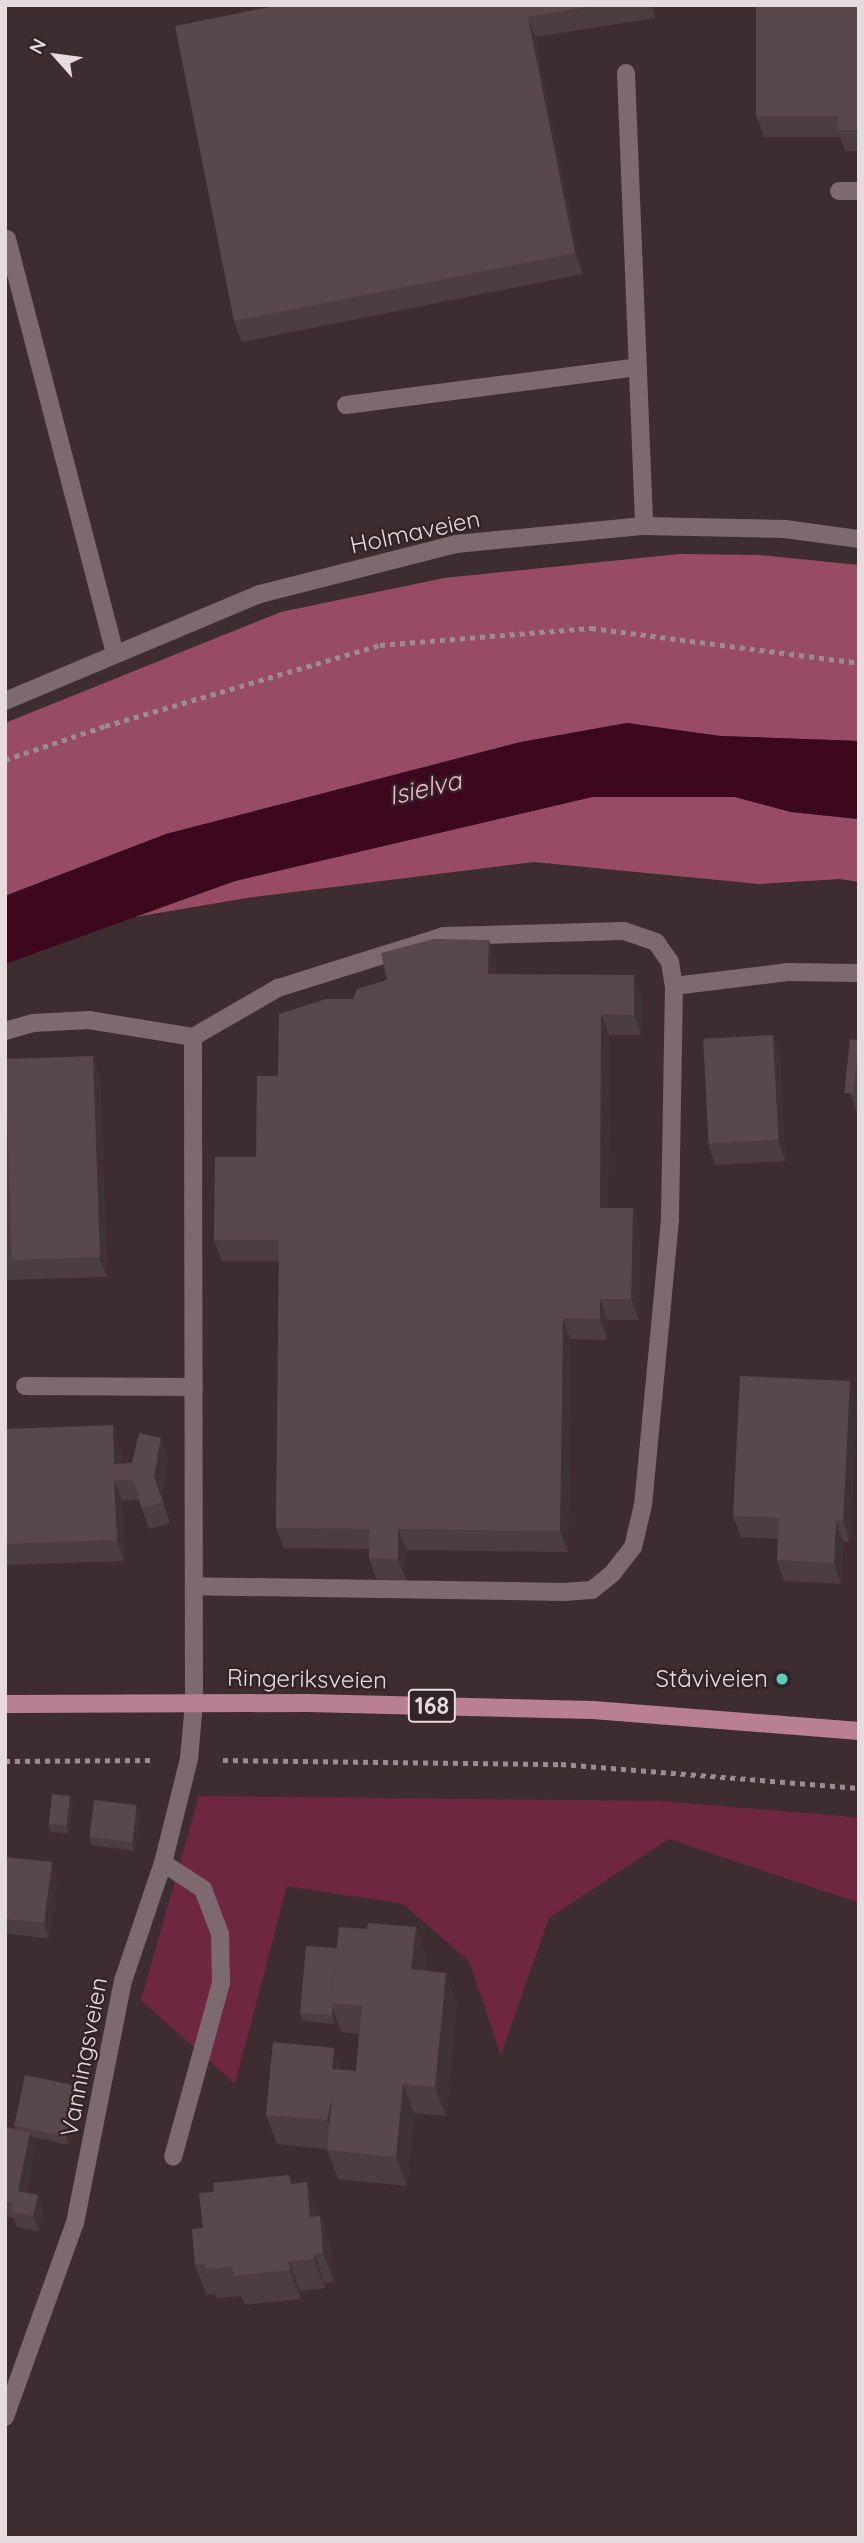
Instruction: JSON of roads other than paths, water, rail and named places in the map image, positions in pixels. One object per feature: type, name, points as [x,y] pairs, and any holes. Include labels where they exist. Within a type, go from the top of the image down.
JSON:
[{"type":"main road","name":"Ringeriksveien","points":[[5,1704],[194,1703],[593,1710],[859,1731]]},
{"type":"street","points":[[626,74],[644,526]]},
{"type":"street","points":[[839,191],[859,191]]},
{"type":"street","points":[[7,239],[115,654]]},
{"type":"street","points":[[346,405],[638,367]]},
{"type":"street","name":"Holmaveien","points":[[5,701],[260,594],[456,544],[644,526],[785,529],[859,539]]},
{"type":"street","points":[[5,1031],[33,1023],[89,1020],[193,1037],[278,988],[444,936],[624,931],[656,942],[670,962],[674,986],[670,1220],[643,1505],[633,1547],[613,1573],[592,1590],[566,1592],[194,1586]]},
{"type":"street","points":[[674,986],[788,972],[859,973]]},
{"type":"street","name":"Vanningsveien","points":[[5,2417],[75,2223],[123,1981],[163,1863],[189,1759],[194,1703],[193,1037]]},
{"type":"street","points":[[25,1386],[194,1387]]},
{"type":"street","points":[[163,1863],[204,1889],[220,1934],[221,1983],[173,2157]]},
{"type":"water","name":"Isielva","points":[[627,723],[720,736],[859,741],[859,819],[791,812],[735,797],[592,797],[235,881],[5,964],[5,896],[166,834],[521,742]]},
{"type":"place","name":"Ståviveien","points":[[782,1679]]}]
